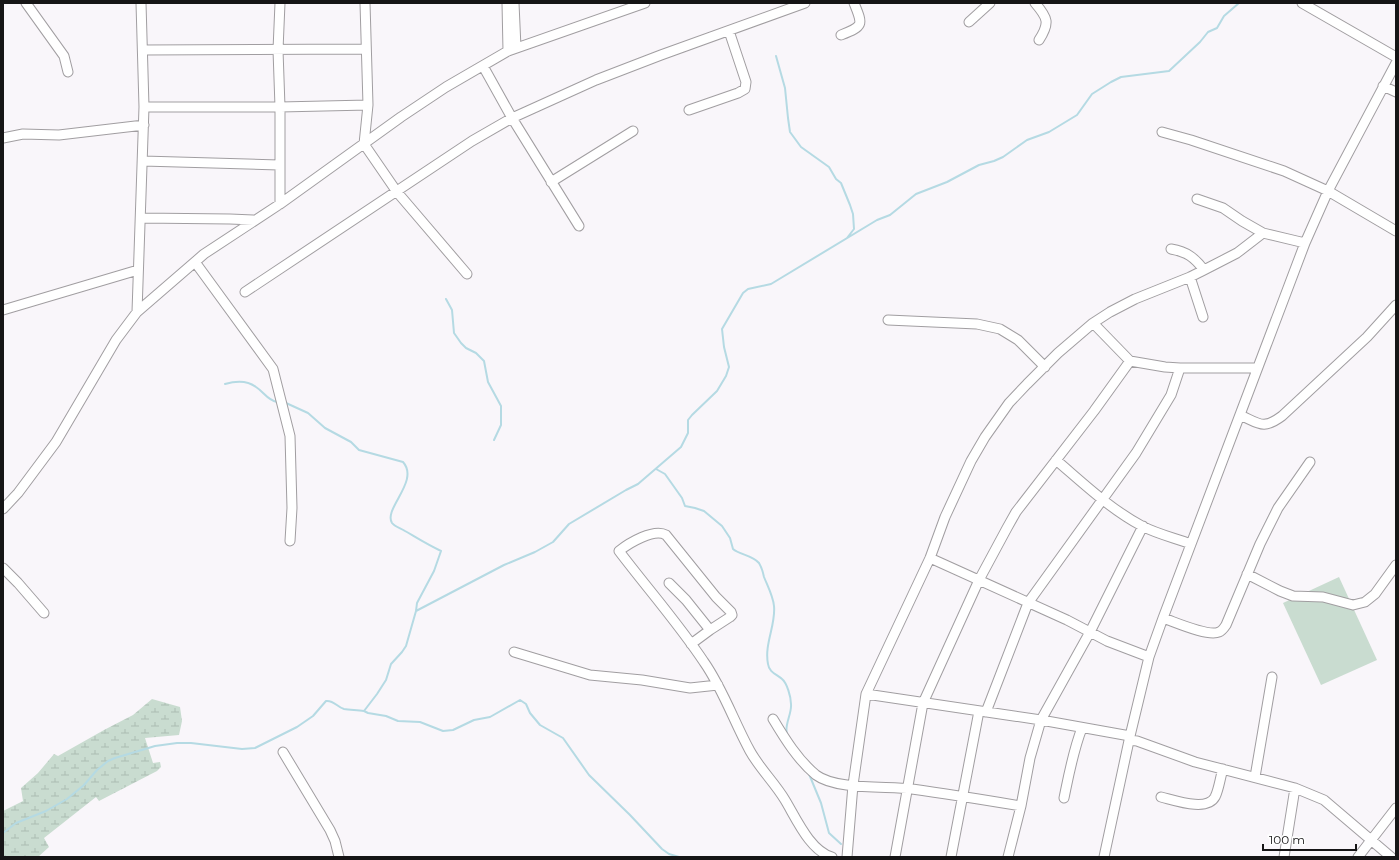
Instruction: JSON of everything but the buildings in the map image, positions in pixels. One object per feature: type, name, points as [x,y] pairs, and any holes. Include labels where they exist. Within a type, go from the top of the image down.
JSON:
[{"type":"street","points":[[26,3],[61,52],[67,65],[68,72]]},
{"type":"street","points":[[137,312],[144,126],[141,3]]},
{"type":"street","points":[[280,3],[278,50],[280,107],[280,204]]},
{"type":"street","points":[[365,3],[368,105],[364,144],[397,192],[467,274]]},
{"type":"street","points":[[507,3],[512,49]]},
{"type":"street","points":[[512,49],[514,3]]},
{"type":"street","points":[[3,509],[22,487],[56,442],[116,340],[137,312],[194,262],[223,240],[280,204],[406,114],[512,49],[552,37],[645,3]]},
{"type":"street","points":[[245,292],[472,141],[512,118],[596,80],[805,3]]},
{"type":"street","points":[[841,35],[858,28],[860,24],[854,3]]},
{"type":"street","points":[[969,22],[990,3]]},
{"type":"street","points":[[1035,3],[1045,16],[1047,22],[1046,28],[1039,40]]},
{"type":"street","points":[[1302,3],[1396,57]]},
{"type":"street","points":[[689,110],[738,93],[745,89],[746,82],[729,31]]},
{"type":"street","points":[[143,50],[366,49]]},
{"type":"street","points":[[1105,857],[1149,657],[1163,618],[1305,243],[1328,190],[1396,63]]},
{"type":"street","points":[[483,66],[512,118],[579,226]]},
{"type":"street","points":[[1383,86],[1396,92]]},
{"type":"street","points":[[144,106],[280,107],[368,105]]},
{"type":"street","points":[[3,138],[23,134],[59,135],[144,126]]},
{"type":"street","points":[[552,182],[633,131]]},
{"type":"street","points":[[1162,132],[1265,164],[1328,190],[1396,231]]},
{"type":"street","points":[[143,161],[279,165]]},
{"type":"street","points":[[1196,199],[1223,208],[1263,233],[1305,243]]},
{"type":"street","points":[[141,218],[253,220]]},
{"type":"street","points":[[847,857],[853,785],[866,694],[930,558],[945,517],[971,461],[985,438],[1009,404],[1044,366],[1074,338],[1093,323],[1135,299],[1190,277],[1237,253],[1263,233]]},
{"type":"street","points":[[1171,249],[1182,251],[1193,258],[1204,270]]},
{"type":"street","points":[[194,262],[273,369],[290,436],[292,508],[290,541]]},
{"type":"street","points":[[3,310],[138,270]]},
{"type":"street","points":[[1190,277],[1203,317]]},
{"type":"street","points":[[1240,415],[1266,425],[1282,416],[1367,337],[1396,304]]},
{"type":"street","points":[[888,320],[977,324],[1000,329],[1018,340],[1044,366]]},
{"type":"street","points":[[1093,323],[1130,360],[1165,367],[1180,368],[1257,368]]},
{"type":"street","points":[[895,857],[923,703],[979,580],[1016,512],[1094,411],[1130,360]]},
{"type":"street","points":[[951,857],[962,796],[982,711],[1028,603],[1136,453],[1175,388],[1180,368]]},
{"type":"street","points":[[1056,460],[1115,509],[1143,526],[1191,544]]},
{"type":"street","points":[[1163,618],[1205,632],[1220,632],[1226,625],[1247,574],[1278,508],[1310,462]]},
{"type":"street","points":[[1008,857],[1021,806],[1030,758],[1041,720],[1090,632],[1143,526]]},
{"type":"street","points":[[691,644],[730,617],[731,614],[666,535],[659,532],[637,539],[619,552],[664,607],[691,644],[705,663],[718,685],[740,732],[757,762],[785,799],[812,843],[822,853],[832,857]]},
{"type":"street","points":[[930,558],[1107,640],[1149,657]]},
{"type":"street","points":[[1247,574],[1293,596],[1323,597],[1353,605],[1364,602],[1375,594],[1396,565]]},
{"type":"street","points":[[3,568],[44,613]]},
{"type":"street","points":[[669,583],[686,600],[710,630]]},
{"type":"street","points":[[514,652],[590,675],[642,680],[690,688],[718,685]]},
{"type":"street","points":[[1255,777],[1272,677]]},
{"type":"street","points":[[866,694],[1041,720],[1130,738],[1195,762],[1295,788],[1324,800],[1391,857]]},
{"type":"street","points":[[773,719],[790,746],[817,775],[826,780],[840,784],[907,789],[962,796],[1021,806]]},
{"type":"street","points":[[1064,798],[1076,742],[1082,728]]},
{"type":"street","points":[[284,752],[330,830],[339,857]]},
{"type":"street","points":[[1161,797],[1200,805],[1209,804],[1215,797],[1223,769]]},
{"type":"street","points":[[1284,857],[1295,788]]},
{"type":"street","points":[[1358,857],[1396,808]]},
{"type":"green space","points":[[1339,577],[1377,660],[1321,685],[1283,603]]},
{"type":"green space","points":[[152,699],[180,707],[182,721],[179,735],[145,738],[153,763],[160,762],[161,767],[157,771],[99,801],[96,797],[44,838],[49,847],[38,857],[3,857],[3,811],[23,801],[21,788],[38,773],[54,754],[58,756],[133,715]]},
{"type":"waterway","points":[[416,611],[504,565],[535,552],[553,542],[569,524],[638,484],[681,447],[688,433],[688,420],[717,391],[726,376],[729,367],[724,347],[722,329],[743,293],[748,289],[771,284],[877,220],[890,215],[916,194],[947,182],[979,165],[1003,157],[1027,140],[1049,132],[1077,115],[1092,94],[1111,82],[1121,77],[1169,71],[1200,42],[1208,32],[1217,28],[1224,16],[1239,3]]},
{"type":"waterway","points":[[776,56],[785,88],[790,132],[801,147],[829,167],[836,179],[841,183],[850,205],[853,214],[854,229],[847,238]]},
{"type":"waterway","points":[[446,299],[452,310],[454,333],[466,348],[476,353],[484,361],[488,382],[501,406],[501,425],[494,440]]},
{"type":"waterway","points":[[225,384],[233,382],[249,383],[259,389],[268,398],[277,402]]},
{"type":"waterway","points":[[3,833],[16,823],[46,811],[67,799],[84,785],[97,770],[108,761],[115,758],[155,746],[177,743],[191,743],[242,749],[255,748],[297,727],[313,716],[326,701],[329,701],[344,709],[364,711],[377,694],[386,680],[391,664],[406,646],[417,603],[434,571],[441,551],[392,523],[392,510],[405,486],[407,478],[407,470],[403,462],[359,450],[351,442],[325,428],[308,413],[286,403]]},
{"type":"waterway","points":[[656,469],[665,474],[682,498],[685,506],[704,511],[722,526],[730,538],[733,549],[753,558],[761,567],[774,606],[767,657],[768,664],[771,671],[784,681],[790,698],[791,708],[786,727],[787,734]]},
{"type":"waterway","points":[[364,711],[386,716],[398,721],[420,722],[443,731],[453,730],[474,720],[490,717],[520,700],[526,704],[530,713],[540,725],[563,738],[589,775],[662,849],[669,854],[679,857]]},
{"type":"waterway","points":[[809,774],[821,803],[829,833],[841,844]]}]
